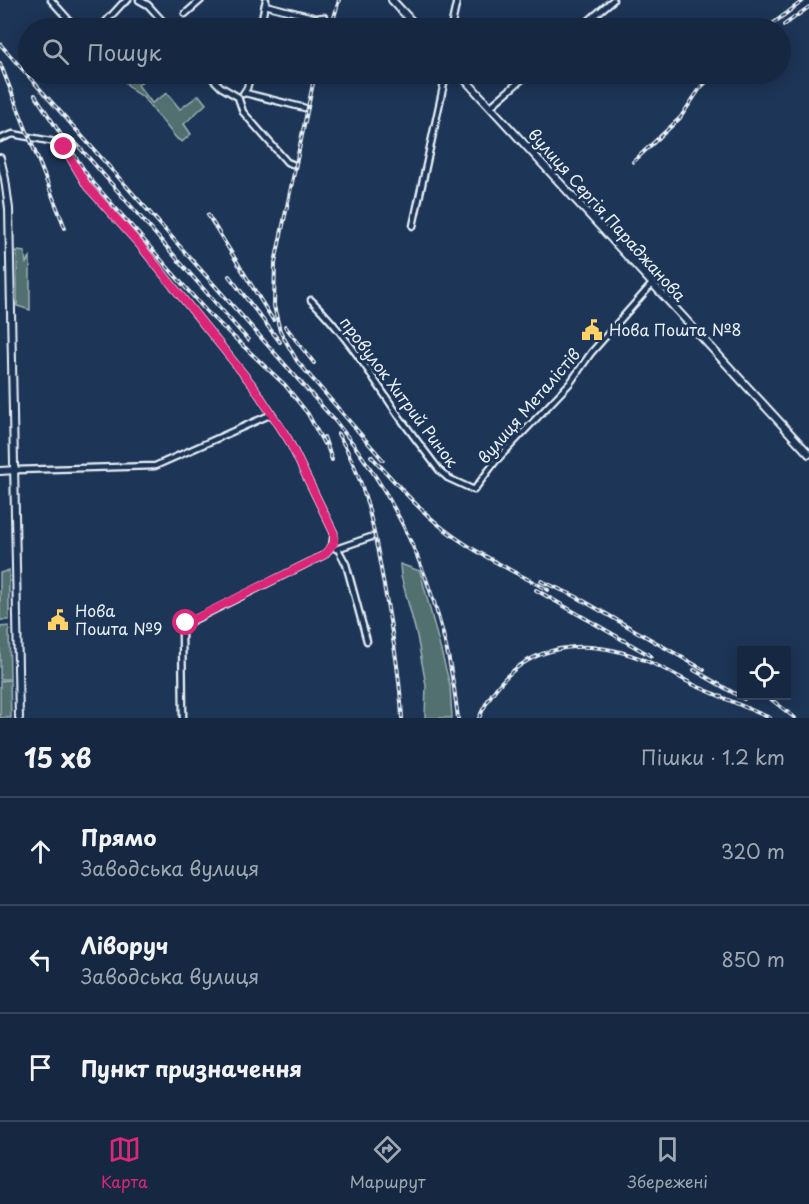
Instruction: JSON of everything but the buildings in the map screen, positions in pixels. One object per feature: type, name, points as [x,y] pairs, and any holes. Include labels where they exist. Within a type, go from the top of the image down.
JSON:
[{"type":"main road","points":[[392,0],[409,18]]},
{"type":"main road","name":"вулиця Сергія Параджанова","points":[[469,84],[809,454]]},
{"type":"main road","points":[[0,158],[9,209],[18,718]]},
{"type":"main road","points":[[0,167],[6,209],[14,470]]},
{"type":"main road","points":[[0,471],[14,470]]},
{"type":"street","points":[[51,0],[67,18]]},
{"type":"street","points":[[109,18],[125,0]]},
{"type":"street","points":[[139,0],[148,5],[160,18]]},
{"type":"street","points":[[185,14],[201,0]]},
{"type":"street","points":[[453,18],[457,0]]},
{"type":"street","points":[[592,18],[613,0]]},
{"type":"street","points":[[262,18],[265,3],[316,18],[324,17]]},
{"type":"street","points":[[218,84],[238,97],[243,112],[287,162],[292,164]]},
{"type":"street","points":[[238,97],[245,93],[248,84]]},
{"type":"street","points":[[413,226],[444,84]]},
{"type":"street","points":[[490,107],[516,84]]},
{"type":"street","points":[[245,93],[305,108]]},
{"type":"street","points":[[0,139],[13,134],[55,142],[64,147],[87,186],[139,244],[254,387],[288,439],[334,536],[331,548],[324,555],[184,625],[182,630],[183,718]]},
{"type":"street","name":"вулиця Металістів","points":[[474,490],[495,462],[570,383],[591,353],[652,284]]},
{"type":"street","name":"провулок Хитрий Ринок","points":[[311,300],[325,314],[367,368],[440,471],[448,478],[474,490]]},
{"type":"street","points":[[14,470],[155,466],[272,414]]},
{"type":"street","points":[[331,548],[338,549],[370,537]]},
{"type":"street","points":[[338,549],[346,564],[367,641]]},
{"type":"green space","points":[[127,84],[139,84],[152,103],[167,93],[180,109],[199,95],[206,104],[184,124],[191,134],[182,142],[177,139],[142,96],[134,92]]},
{"type":"green space","points":[[17,251],[25,252],[26,263],[30,257],[30,310],[17,306]]},
{"type":"green space","points":[[400,564],[420,571],[450,685],[452,718],[425,718],[426,685]]},
{"type":"green space","points":[[9,570],[9,620],[0,620],[0,573]]},
{"type":"green space","points":[[9,626],[10,679],[0,679],[0,627]]},
{"type":"green space","points":[[10,680],[11,718],[0,718],[0,681]]},
{"type":"railway","points":[[334,18],[339,0]]},
{"type":"railway","points":[[780,18],[804,0]]},
{"type":"railway","points":[[791,20],[809,7]]},
{"type":"railway","points":[[0,44],[18,64]]},
{"type":"railway","points":[[0,63],[65,228]]},
{"type":"railway","points":[[36,84],[336,422],[361,455],[403,524],[433,598],[444,637],[458,718]]},
{"type":"railway","points":[[313,84],[275,263],[274,306],[280,331],[297,361],[383,460]]},
{"type":"railway","points":[[633,162],[680,118],[704,84]]},
{"type":"railway","points":[[35,95],[90,179],[207,312],[285,385],[308,414],[324,444]]},
{"type":"railway","points":[[74,141],[248,340]]},
{"type":"railway","points":[[208,215],[273,320]]},
{"type":"railway","points":[[229,276],[280,342]]},
{"type":"railway","points":[[285,326],[314,363]]},
{"type":"railway","points":[[338,434],[357,472],[374,531],[395,654],[402,718]]},
{"type":"railway","points":[[324,437],[332,460]]},
{"type":"railway","points":[[371,456],[415,503],[444,529],[481,554],[548,590]]},
{"type":"railway","points":[[541,581],[575,596],[704,670]]},
{"type":"railway","points":[[536,590],[651,656]]},
{"type":"railway","points":[[479,718],[493,693],[509,674],[528,660],[550,651],[573,647],[597,648],[623,653],[649,662],[694,685],[770,718]]},
{"type":"railway","points":[[694,670],[737,695]]},
{"type":"railway","points":[[772,700],[795,718]]},
{"type":"place","name":"Нова Пошта №8","points":[[592,330]]},
{"type":"place","name":"Нова Пошта №9","points":[[58,620]]},
{"type":"route","points":[[64,147],[87,186],[139,244],[254,387],[288,439],[334,533],[334,543],[324,555],[186,623]]}]
